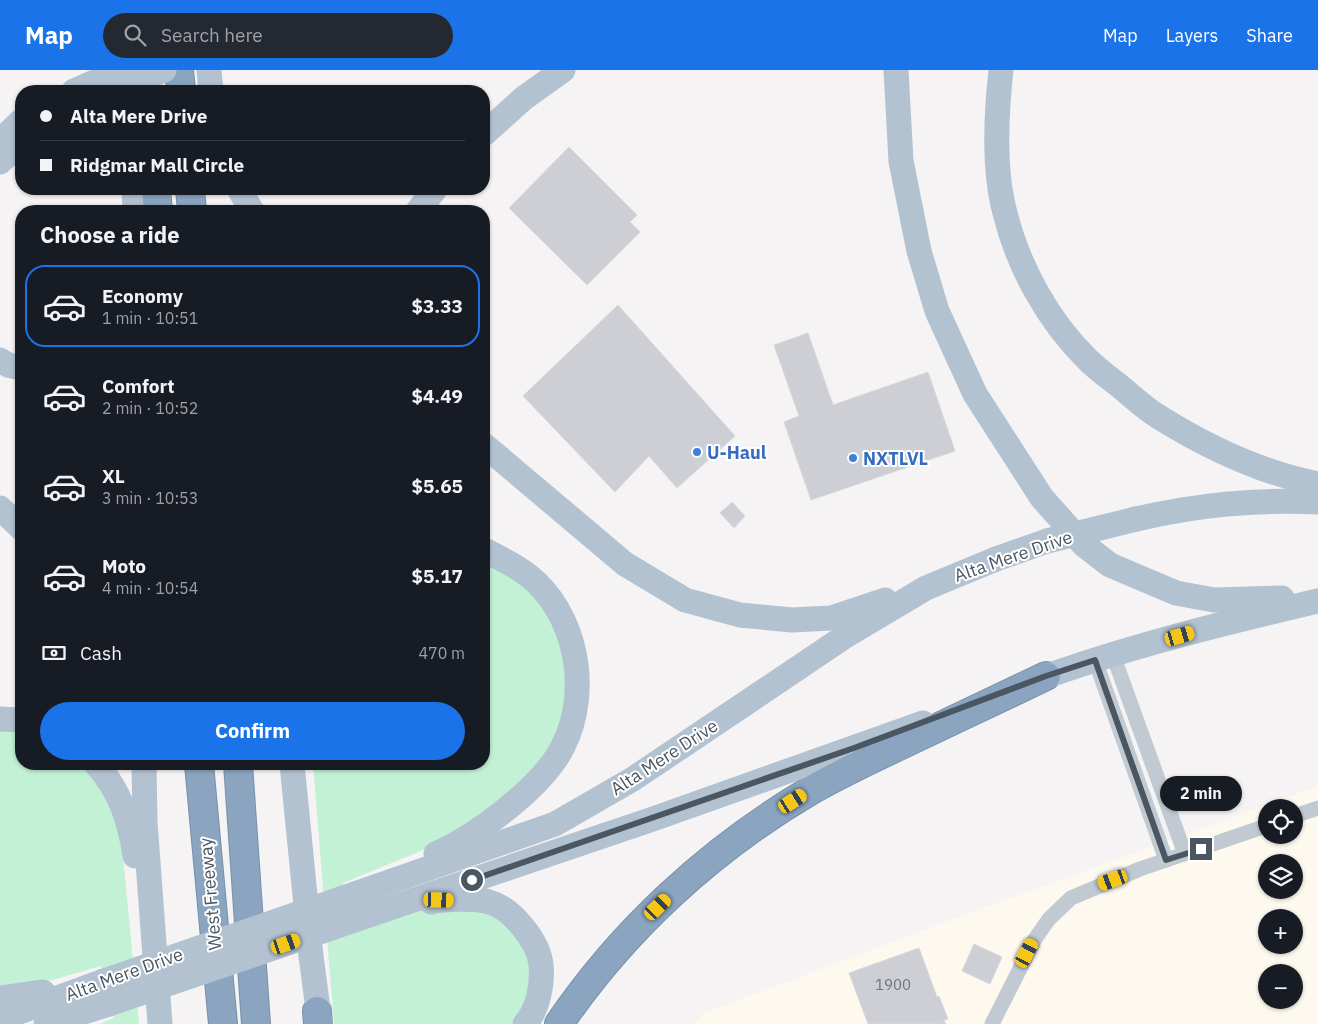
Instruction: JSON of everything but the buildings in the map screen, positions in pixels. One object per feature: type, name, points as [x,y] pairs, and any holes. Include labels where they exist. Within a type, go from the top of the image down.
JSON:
[{"type":"highway","points":[[147,70],[148,85]]},
{"type":"highway","points":[[179,70],[180,85]]},
{"type":"highway","points":[[559,1024],[632,932],[671,894],[735,840],[808,792],[838,775],[1046,676]]},
{"type":"highway","name":"West Freeway","points":[[200,770],[223,1024]]},
{"type":"highway","name":"West Freeway","points":[[238,770],[256,1024]]},
{"type":"main road","points":[[88,85],[122,70],[124,85]]},
{"type":"main road","points":[[128,85],[164,70]]},
{"type":"main road","points":[[209,70],[210,85]]},
{"type":"main road","points":[[490,129],[524,98],[563,70]]},
{"type":"main road","points":[[896,70],[901,161],[919,250],[937,311],[976,394],[1042,498],[1084,545],[1110,565],[1176,594],[1214,600],[1318,597]]},
{"type":"main road","points":[[1001,70],[998,101],[997,155],[1004,212],[1016,248],[1036,289],[1059,327],[1088,360],[1157,416],[1216,448],[1284,477],[1318,484]]},
{"type":"main road","points":[[0,141],[15,127]]},
{"type":"main road","points":[[0,162],[15,148]]},
{"type":"main road","points":[[423,205],[430,195]]},
{"type":"main road","points":[[0,360],[15,367]]},
{"type":"main road","points":[[490,450],[625,564],[685,600],[740,615],[792,620],[831,618],[926,588]]},
{"type":"main road","name":"Alta Mere Drive","points":[[46,1024],[107,992],[392,881],[555,824],[634,779],[847,635],[926,588],[996,559],[1047,541],[1189,507],[1243,501],[1318,502]]},
{"type":"main road","points":[[0,508],[15,522]]},
{"type":"main road","points":[[392,881],[416,863],[454,846],[524,795],[558,756],[574,720],[578,682],[577,663],[556,607],[536,582],[509,562],[490,553]]},
{"type":"main road","name":"Alta Mere Drive","points":[[0,1020],[107,992],[384,910],[854,748],[1046,676],[1230,622],[1318,601]]},
{"type":"main road","points":[[0,719],[15,720]]},
{"type":"main road","points":[[102,770],[108,777],[121,800],[133,843],[140,894],[154,920]]},
{"type":"main road","points":[[144,770],[145,822],[154,920],[160,1024]]},
{"type":"main road","points":[[293,770],[318,1020]]},
{"type":"main road","points":[[295,799],[302,770]]},
{"type":"main road","points":[[384,910],[439,900],[489,902],[513,916],[530,936],[541,964],[536,1006],[525,1024]]},
{"type":"main road","points":[[0,998],[107,992]]},
{"type":"main road","points":[[77,1024],[107,992]]},
{"type":"street","points":[[1104,658],[1185,854]]},
{"type":"street","points":[[1104,658],[1166,860]]},
{"type":"street","points":[[1303,813],[1318,808]]},
{"type":"street","points":[[992,1024],[1035,938],[1060,907],[1085,891],[1166,860],[1258,829]]},
{"type":"shaded area","points":[[1318,786],[1318,1024],[695,1024],[704,1013],[967,914],[1258,808],[1258,844],[1303,844],[1303,799],[1282,799]]},
{"type":"green space","points":[[490,561],[531,586],[562,635],[568,714],[549,757],[509,795],[440,843],[343,883],[350,931],[432,906],[494,912],[524,938],[533,986],[516,1024],[334,1024],[313,770],[490,770]]},
{"type":"green space","points":[[0,726],[15,729],[15,770],[89,770],[109,798],[121,835],[139,1024],[100,1024],[114,1018],[101,966],[20,989],[0,989]]},
{"type":"place","name":"U-Haul","points":[[697,452]]},
{"type":"place","name":"NXTLVL","points":[[853,458]]},
{"type":"route","points":[[472,880],[653,819],[854,748],[1046,676],[1095,660],[1166,860],[1201,849]]}]
